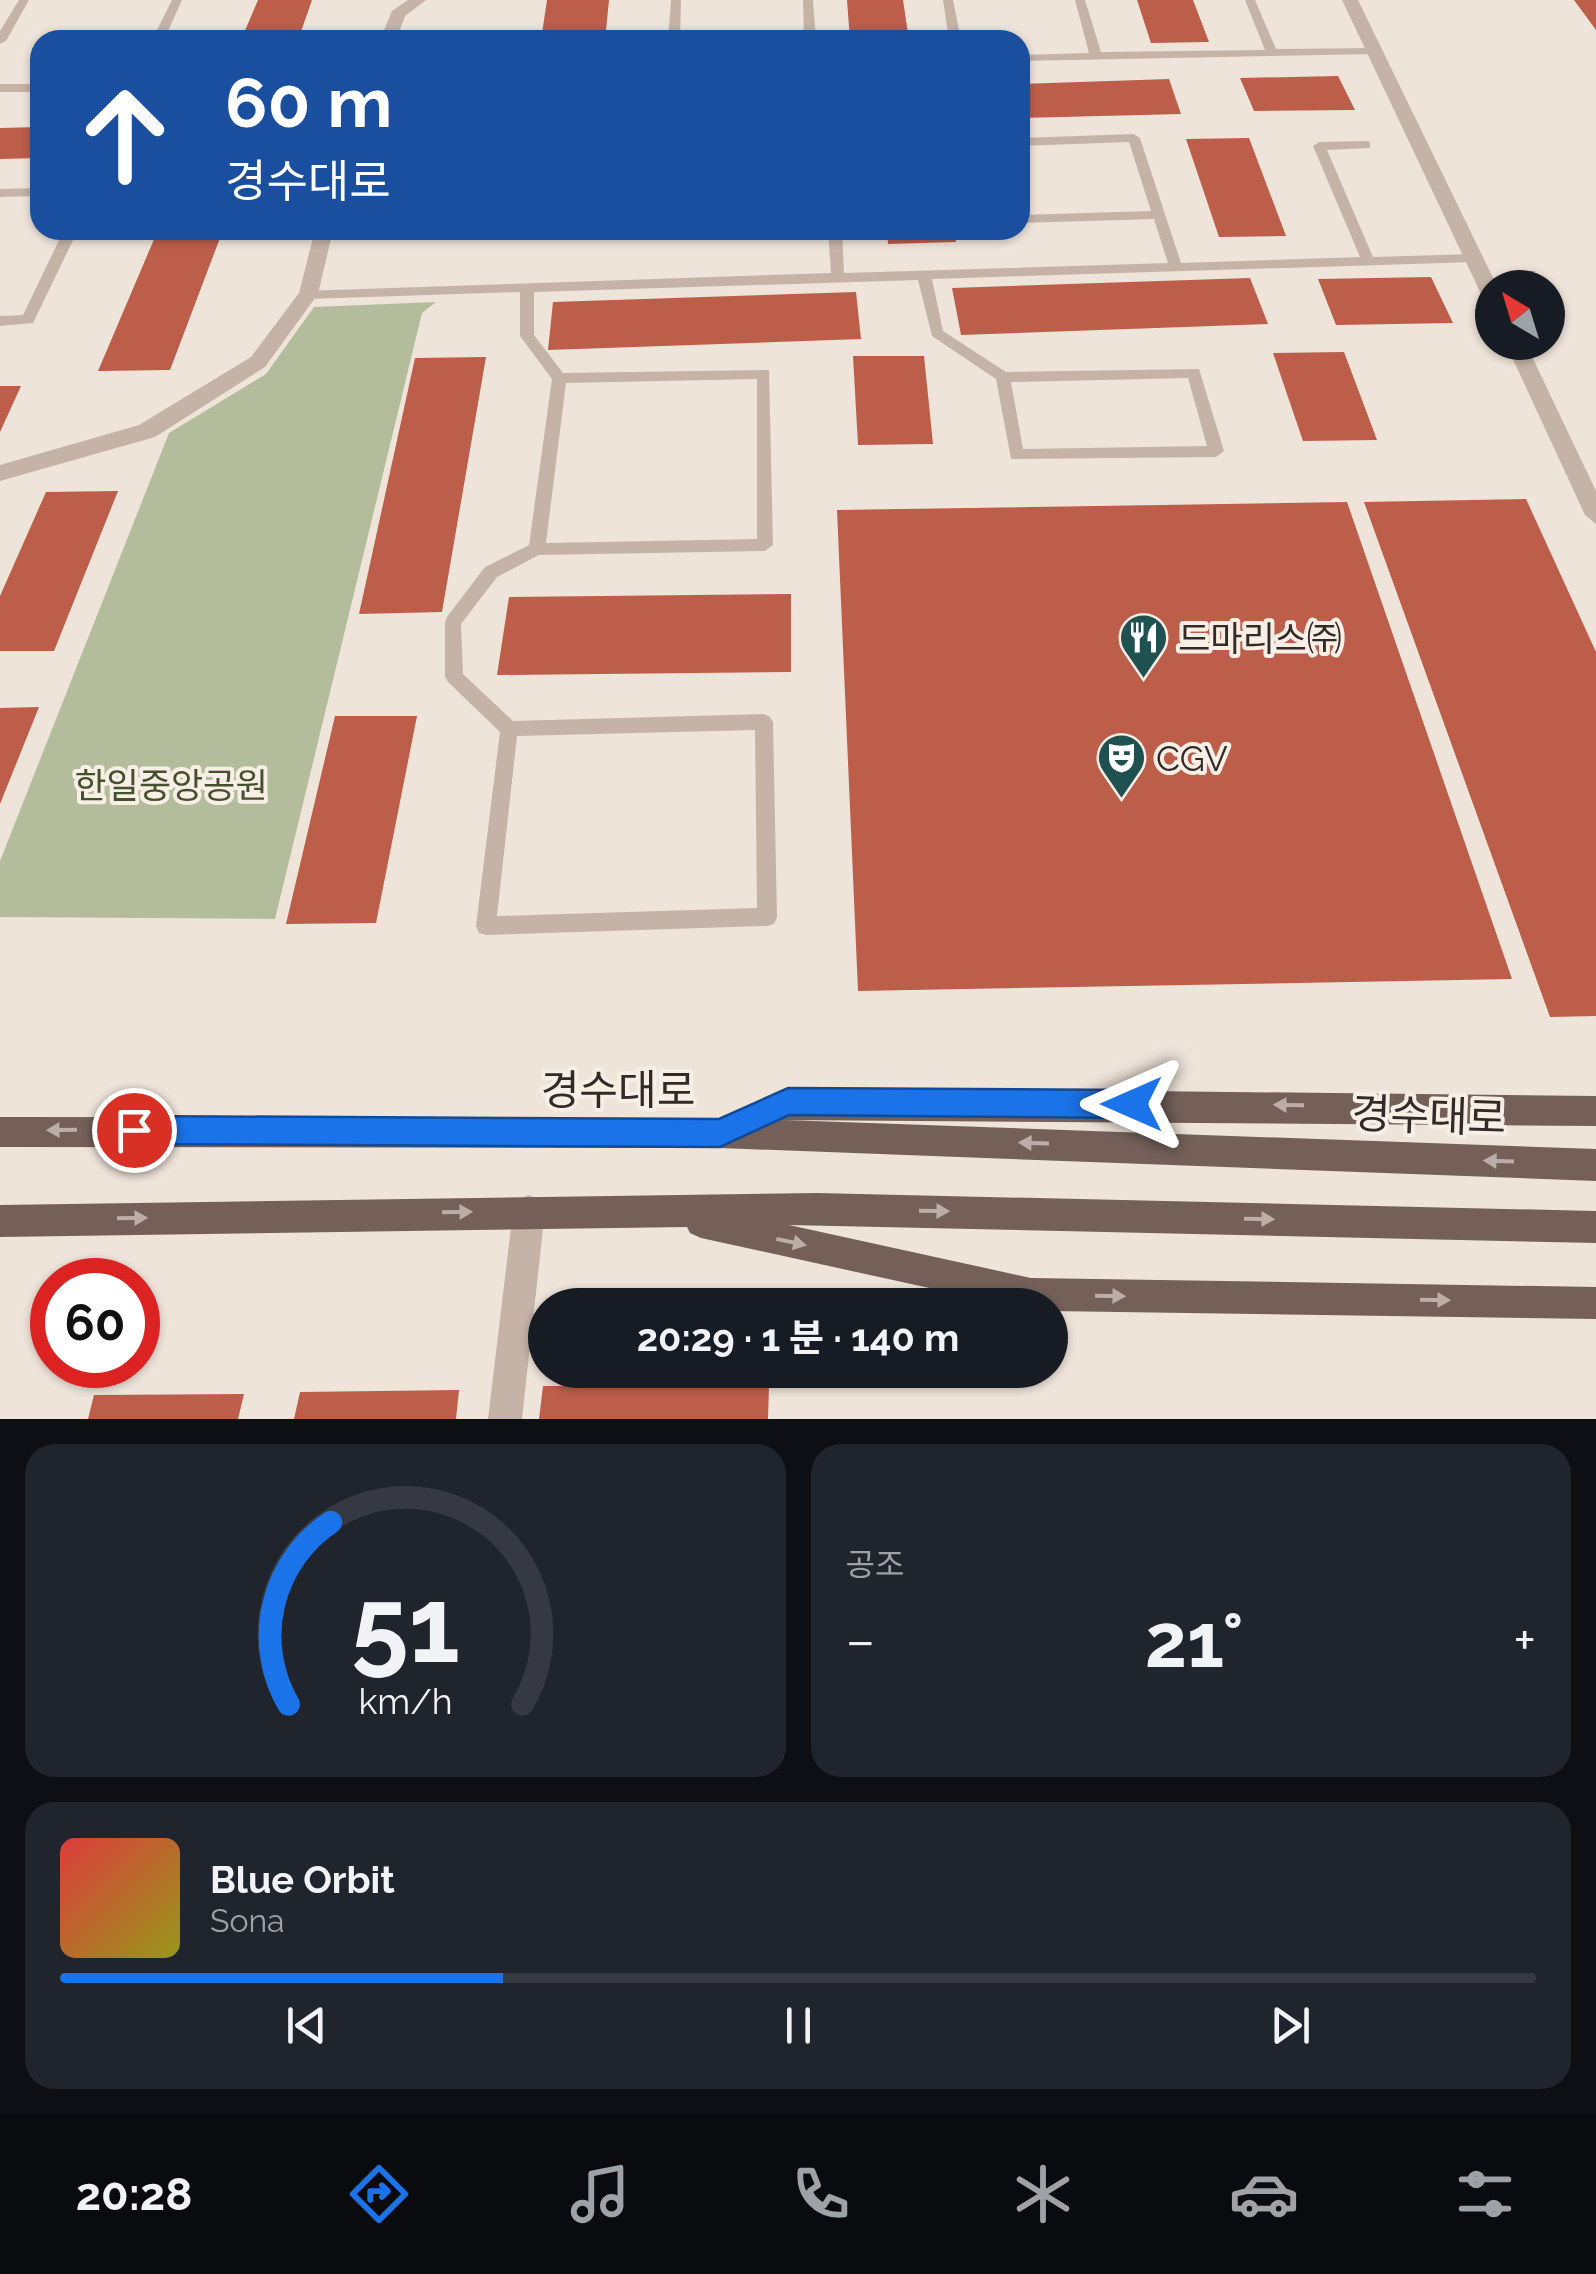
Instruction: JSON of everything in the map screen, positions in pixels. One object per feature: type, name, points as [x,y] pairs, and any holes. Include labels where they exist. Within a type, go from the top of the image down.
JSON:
[{"type":"main road","points":[[720,1133],[788,1102],[1596,1111]]},
{"type":"main road","name":"경수대로","points":[[0,1132],[56,1129],[720,1133],[1596,1165]]},
{"type":"main road","points":[[0,1221],[817,1208],[1596,1227]]},
{"type":"main road","points":[[662,1213],[1030,1294],[1596,1303]]},
{"type":"street","points":[[392,30],[398,14],[418,0]]},
{"type":"street","points":[[1350,0],[1480,270]]},
{"type":"street","points":[[0,473],[147,432],[258,362],[308,294],[322,240]]},
{"type":"street","points":[[1523,360],[1596,515]]},
{"type":"street","points":[[504,1419],[529,1211]]},
{"type":"lane","points":[[0,40],[24,0]]},
{"type":"lane","points":[[162,30],[176,0]]},
{"type":"lane","points":[[674,30],[676,0]]},
{"type":"lane","points":[[808,0],[810,30]]},
{"type":"lane","points":[[948,0],[953,30]]},
{"type":"lane","points":[[1080,0],[1096,56]]},
{"type":"lane","points":[[1250,0],[1272,53]]},
{"type":"lane","points":[[1030,58],[1375,51]]},
{"type":"lane","points":[[0,88],[30,88]]},
{"type":"lane","points":[[1030,142],[1134,138],[1176,268]]},
{"type":"lane","points":[[1366,146],[1319,146],[1370,262]]},
{"type":"lane","points":[[0,193],[30,192]]},
{"type":"lane","points":[[1030,219],[1161,215]]},
{"type":"lane","points":[[0,321],[28,320],[65,240]]},
{"type":"lane","points":[[836,240],[838,278]]},
{"type":"lane","points":[[308,294],[1474,258]]},
{"type":"lane","points":[[924,275],[937,333],[1003,378],[1194,373],[1216,451],[1016,455],[1003,378]]},
{"type":"lane","points":[[527,287],[527,336],[558,378],[537,549]]},
{"type":"lane","points":[[509,729],[486,926],[766,916],[764,722],[509,729],[454,677],[453,622],[491,572],[537,549],[765,545],[764,374],[558,378]]},
{"type":"green space","name":"한일중앙공원","points":[[436,302],[422,313],[275,919],[0,917],[0,861],[169,433],[266,374],[314,307]]},
{"type":"building","points":[[258,0],[312,0],[302,30],[245,30]]},
{"type":"building","points":[[547,0],[609,0],[606,30],[542,30]]},
{"type":"building","points":[[847,0],[903,0],[908,30],[849,30]]},
{"type":"building","points":[[1137,0],[1193,0],[1209,42],[1151,43]]},
{"type":"building","points":[[1574,0],[1596,0],[1596,30]]},
{"type":"building","points":[[1338,76],[1355,110],[1254,111],[1240,78]]},
{"type":"building","points":[[1169,79],[1181,114],[1030,118],[1030,84]]},
{"type":"building","points":[[30,127],[30,158],[0,159],[0,128]]},
{"type":"building","points":[[1249,138],[1286,236],[1219,237],[1186,139]]},
{"type":"building","points":[[154,240],[219,240],[170,370],[98,371]]},
{"type":"building","points":[[888,240],[956,242],[888,244]]},
{"type":"building","points":[[1431,277],[1453,323],[1336,325],[1318,279]]},
{"type":"building","points":[[1250,278],[1268,324],[961,335],[952,288]]},
{"type":"building","points":[[856,292],[861,339],[548,350],[553,302]]},
{"type":"building","points":[[1344,352],[1377,440],[1303,441],[1273,353]]},
{"type":"building","points":[[853,356],[924,356],[933,444],[858,445]]},
{"type":"building","points":[[486,357],[442,612],[359,614],[415,358]]},
{"type":"building","points":[[0,386],[21,386],[0,432]]},
{"type":"building","points":[[118,491],[54,651],[0,651],[0,596],[46,492]]},
{"type":"building","points":[[1526,499],[1596,652],[1596,1016],[1550,1017],[1364,502]]},
{"type":"building","points":[[1347,502],[1512,979],[858,991],[837,510]]},
{"type":"building","points":[[791,594],[791,672],[497,675],[509,597]]},
{"type":"building","points":[[39,707],[0,804],[0,708]]},
{"type":"building","points":[[335,716],[417,716],[376,923],[286,924]]},
{"type":"building","points":[[543,1388],[769,1388],[768,1419],[539,1419]]},
{"type":"building","points":[[459,1390],[456,1419],[294,1419],[300,1392]]},
{"type":"building","points":[[244,1394],[238,1419],[88,1419],[94,1395]]},
{"type":"place","name":"드마리스㈜","points":[[1143,680]]},
{"type":"place","name":"CGV","points":[[1121,800]]},
{"type":"route","points":[[134,1130],[720,1133],[788,1102],[1132,1104]]}]
